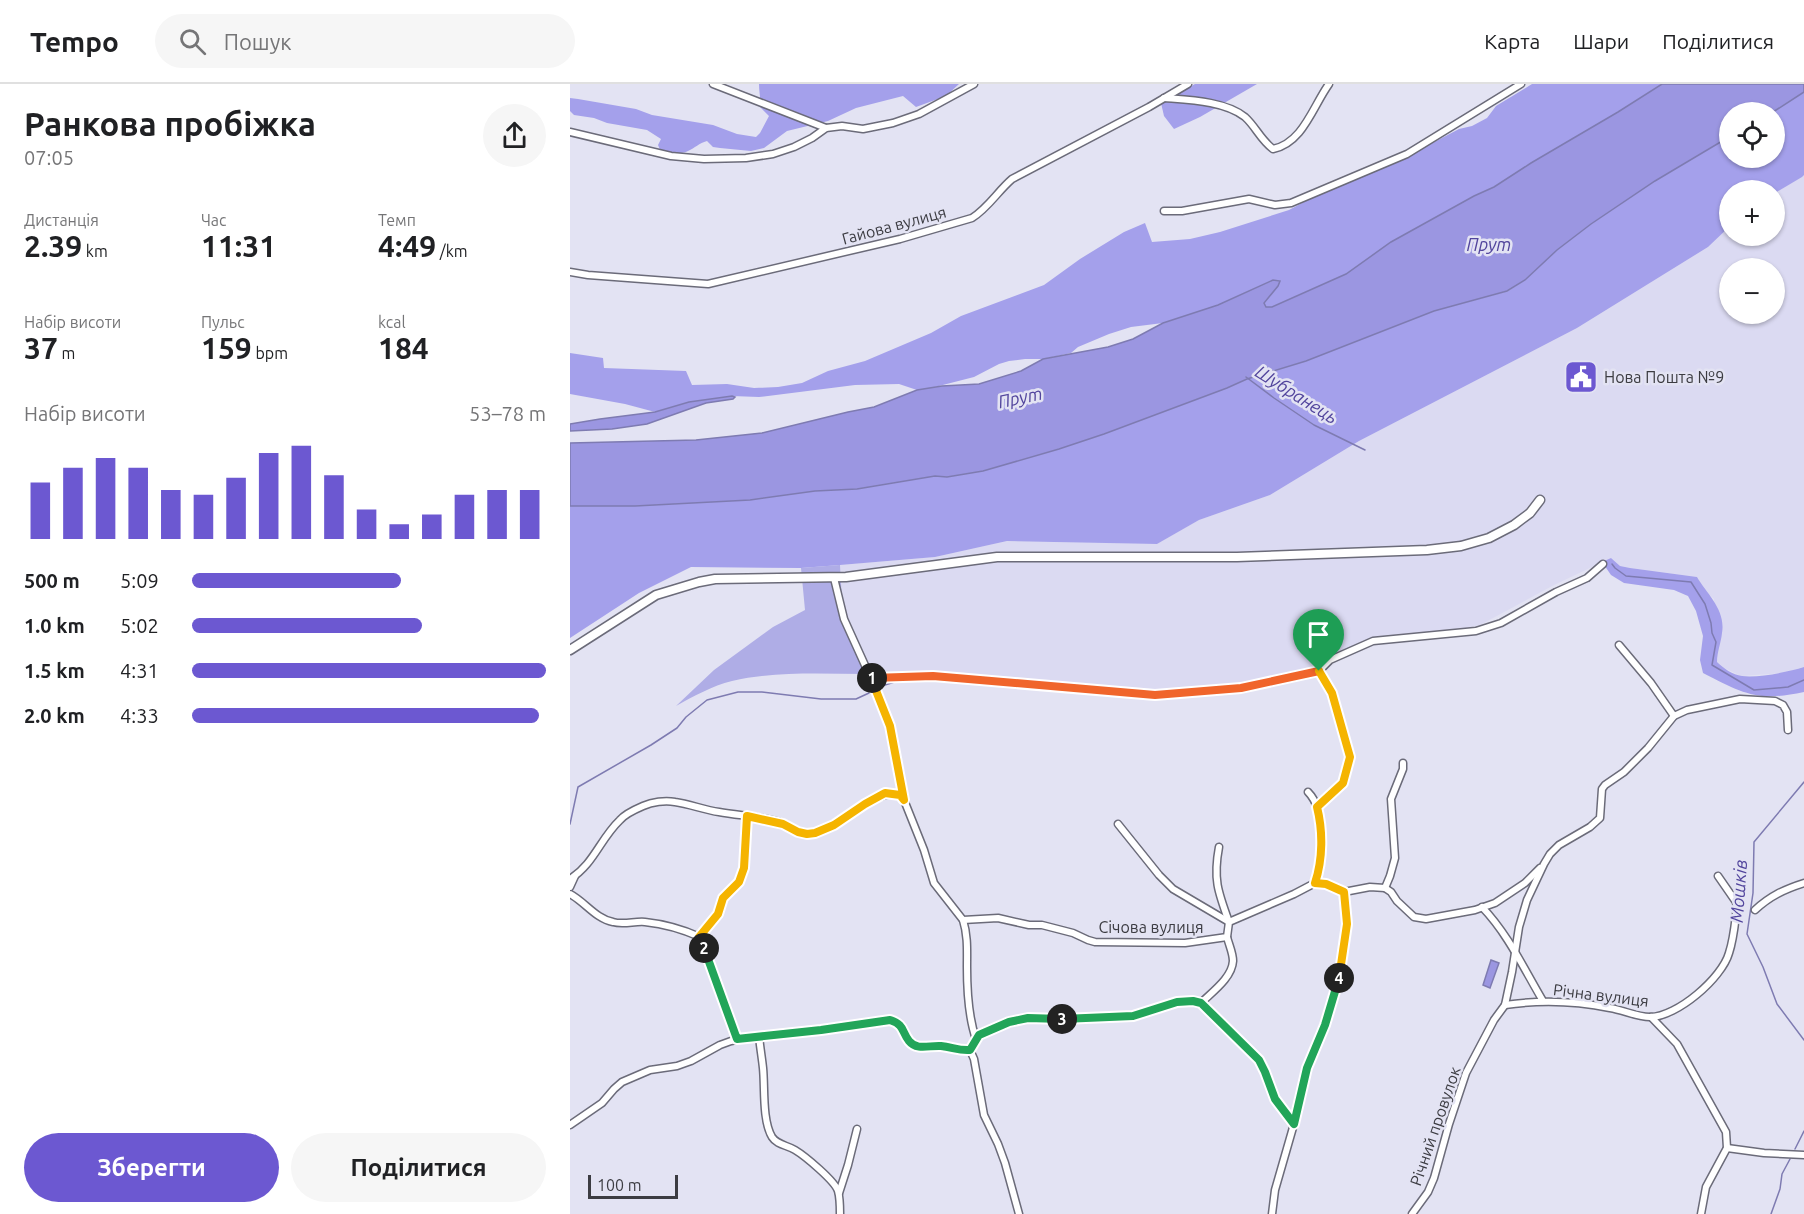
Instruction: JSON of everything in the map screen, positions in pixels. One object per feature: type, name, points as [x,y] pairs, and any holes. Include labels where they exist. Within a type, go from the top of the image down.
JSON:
[{"type":"street","points":[[713,84],[826,128],[842,126],[863,129],[893,123],[919,114],[974,84]]},
{"type":"street","name":"Гайова вулиця","points":[[570,272],[708,284],[900,239],[972,218],[981,212],[1012,179],[1188,84]]},
{"type":"street","points":[[1164,98],[1203,102],[1232,109],[1246,118],[1263,141],[1273,149],[1281,147],[1304,126],[1329,84]]},
{"type":"street","points":[[1164,211],[1182,211],[1249,199],[1275,205],[1291,203],[1407,154],[1521,84]]},
{"type":"street","points":[[570,132],[671,156],[704,159],[746,158],[773,154],[794,147],[826,128]]},
{"type":"street","points":[[570,650],[656,595],[699,582],[733,577],[834,578],[858,576],[997,556],[1237,557],[1427,550],[1461,546],[1489,538],[1514,525],[1530,513],[1540,500]]},
{"type":"street","points":[[871,678],[933,676],[1155,695],[1241,688],[1319,671],[1329,660],[1373,641],[1476,631],[1501,623],[1556,592],[1587,578],[1602,564]]},
{"type":"street","points":[[834,578],[844,619],[890,726],[904,800],[924,850],[934,883],[963,920],[967,933],[967,977],[971,1025],[976,1039]]},
{"type":"street","points":[[1619,645],[1651,682],[1674,716],[1695,708],[1740,699],[1775,701],[1783,705],[1788,730]]},
{"type":"street","points":[[1317,807],[1343,783],[1350,757],[1332,693],[1319,671]]},
{"type":"street","name":"Річний провулок","points":[[1412,1214],[1428,1192],[1434,1178],[1466,1073],[1504,1005],[1519,927],[1527,900],[1544,864],[1559,845],[1596,823],[1600,818],[1602,789],[1605,784],[1624,772],[1648,748],[1674,716]]},
{"type":"street","points":[[1385,888],[1395,858],[1391,799],[1403,769],[1403,762]]},
{"type":"street","points":[[1308,792],[1315,799],[1320,820],[1321,858],[1315,883]]},
{"type":"street","points":[[570,887],[573,877],[588,864],[621,818],[656,802],[673,801],[720,813],[747,816],[783,824],[807,834],[834,825],[885,793],[900,795],[904,800]]},
{"type":"street","points":[[699,937],[718,914],[723,898],[739,882],[744,868],[747,816]]},
{"type":"street","points":[[1118,824],[1173,889],[1229,922]]},
{"type":"street","points":[[1219,848],[1216,883],[1229,922]]},
{"type":"street","points":[[1229,922],[1315,883],[1326,884],[1344,892],[1370,887],[1385,888],[1414,917],[1426,919],[1495,903],[1525,883],[1544,864]]},
{"type":"street","name":"Річна вулиця","points":[[1504,1005],[1543,1001],[1608,1007],[1651,1017],[1675,1011],[1694,997],[1723,965],[1729,954],[1737,907],[1718,876]]},
{"type":"street","points":[[1755,910],[1766,899],[1787,888],[1804,883]]},
{"type":"street","points":[[1272,1214],[1275,1190],[1307,1068],[1325,1025],[1338,980],[1347,924],[1344,892]]},
{"type":"street","points":[[570,894],[597,915],[613,922],[644,922],[682,929],[699,937],[737,1039]]},
{"type":"street","points":[[1482,907],[1515,952],[1543,1001]]},
{"type":"street","name":"Січова вулиця","points":[[963,920],[998,918],[1029,925],[1042,925],[1073,933],[1095,942],[1185,943],[1227,937],[1229,922]]},
{"type":"street","points":[[1201,1003],[1219,986],[1231,968],[1232,955],[1227,937]]},
{"type":"street","points":[[570,1125],[602,1103],[622,1082],[651,1070],[677,1066],[691,1061],[720,1045],[737,1039],[890,1020],[899,1024],[908,1041],[915,1046],[940,1046],[962,1051],[970,1050],[976,1039],[988,1030],[1009,1022],[1028,1018],[1074,1019],[1133,1016],[1177,1002],[1193,1001],[1201,1003],[1259,1060],[1275,1099],[1294,1124]]},
{"type":"street","points":[[1651,1017],[1677,1044],[1726,1132],[1728,1148],[1706,1187],[1701,1214]]},
{"type":"street","points":[[759,1036],[767,1121],[773,1139],[794,1149],[836,1186],[839,1193],[840,1214]]},
{"type":"street","points":[[970,1050],[974,1059],[984,1115],[1005,1162],[1018,1214]]},
{"type":"street","points":[[839,1193],[857,1129]]},
{"type":"street","points":[[1728,1148],[1764,1154],[1804,1155]]},
{"type":"shaded area","points":[[759,84],[959,84],[946,96],[916,107],[903,96],[856,108],[828,121],[787,131],[764,148],[751,151],[713,147],[707,141],[685,152],[661,152],[658,145],[661,139],[647,130],[574,115],[570,111],[570,98],[713,125],[737,134],[756,137],[769,116],[760,107]]},
{"type":"shaded area","points":[[1195,84],[1257,84],[1200,117],[1174,129],[1164,116],[1161,103]]},
{"type":"shaded area","points":[[1532,84],[1662,84],[1494,187],[1391,242],[1346,274],[1272,307],[1266,307],[1264,303],[1278,286],[1273,280],[1218,305],[1163,323],[1131,327],[1109,334],[1078,347],[1071,353],[1043,359],[1009,361],[974,377],[917,390],[899,384],[855,385],[759,397],[732,396],[689,402],[655,412],[570,394],[570,353],[603,358],[604,368],[686,371],[692,385],[727,384],[754,388],[802,383],[828,371],[865,361],[931,333],[961,316],[1044,285],[1080,259],[1124,232],[1145,223],[1152,242],[1190,239],[1289,210],[1317,195],[1404,158],[1459,129],[1472,126],[1487,118],[1496,106]]},
{"type":"shaded area","points":[[1804,92],[1804,175],[1802,177],[1785,187],[1785,180],[1719,180],[1719,237],[1708,247],[1577,328],[1359,441],[1270,495],[1199,520],[1157,544],[1007,541],[935,557],[840,565],[801,568],[691,567],[639,593],[570,638],[570,506],[635,506],[750,500],[815,491],[857,489],[935,476],[947,477],[983,471],[1059,449],[1247,379],[1306,361],[1434,311],[1508,291],[1525,280],[1557,250],[1591,224],[1655,181],[1719,143],[1719,168],[1785,168],[1785,104]]},
{"type":"shaded area","points":[[1804,175],[1804,667],[1784,673],[1741,676],[1724,668],[1717,662],[1714,599],[1705,591],[1697,577],[1620,566],[1611,558],[1554,585],[1480,625],[1456,630],[1364,640],[1295,674],[1231,687],[1164,692],[939,673],[866,674],[842,601],[840,565],[935,557],[1007,541],[1157,544],[1199,520],[1270,495],[1359,441],[1577,328],[1708,247],[1719,237],[1719,246],[1785,246],[1785,187]]},
{"type":"shaded area","points":[[1611,558],[1620,566],[1697,577],[1715,603],[1721,617],[1722,633],[1717,662],[1728,671],[1742,676],[1773,674],[1804,667],[1804,692],[1775,696],[1752,694],[1703,673],[1700,660],[1703,636],[1696,611],[1688,596],[1674,590],[1624,583],[1611,575],[1602,562]]},
{"type":"shaded area","points":[[840,565],[842,601],[866,674],[799,674],[748,678],[717,686],[676,706],[714,670],[773,627],[805,610],[801,568]]},
{"type":"water","name":"Прут","points":[[1662,84],[1804,84],[1804,92],[1785,104],[1785,102],[1719,102],[1719,143],[1655,181],[1591,224],[1557,250],[1525,280],[1507,291],[1434,311],[1306,361],[1247,379],[1104,434],[983,471],[947,477],[935,476],[857,489],[815,491],[750,500],[635,506],[570,506],[570,443],[696,440],[762,433],[874,407],[917,390],[979,384],[1021,371],[1043,359],[1108,347],[1133,339],[1163,323],[1218,305],[1273,280],[1280,281],[1264,303],[1266,307],[1272,307],[1346,274],[1391,242],[1494,187]]},
{"type":"water","points":[[735,397],[733,399],[706,403],[647,424],[612,429],[570,431],[570,424],[655,412],[689,402]]},
{"type":"water","points":[[1491,960],[1499,963],[1490,988],[1483,985]]},
{"type":"waterway","name":"Шубранець","points":[[1246,377],[1314,425],[1365,450]]},
{"type":"waterway","name":"Шубранець","points":[[1612,564],[1626,576],[1691,582],[1705,604],[1716,642],[1712,665],[1754,690],[1788,687],[1804,680]]},
{"type":"waterway","points":[[885,685],[901,680]]},
{"type":"waterway","points":[[570,824],[578,787],[677,728],[686,717],[707,700],[738,692],[762,692],[821,699],[856,699],[869,693]]},
{"type":"waterway","name":"Мошків","points":[[1804,782],[1754,842],[1753,893],[1747,934],[1777,1004],[1804,1040]]},
{"type":"waterway","points":[[1795,1149],[1804,1131]]},
{"type":"waterway","points":[[1771,1214],[1780,1189],[1782,1174],[1790,1159]]},
{"type":"place","name":"Нова Пошта №9","points":[[1581,377]]},
{"type":"route","points":[[1319,671],[1332,693],[1350,757],[1343,783],[1317,807],[1320,820],[1321,858],[1315,883],[1326,884],[1344,892],[1347,924],[1336,988],[1317,1048],[1307,1068],[1294,1124],[1275,1099],[1270,1082],[1259,1060],[1210,1011],[1201,1003],[1193,1001],[1160,1006],[1133,1016],[1016,1020],[979,1035],[970,1050],[962,1051],[940,1046],[915,1046],[908,1041],[903,1028],[890,1020],[737,1039],[699,937],[718,914],[723,898],[739,882],[744,868],[747,816],[783,824],[807,834],[834,825],[885,793],[900,795],[904,800],[890,726],[871,678],[933,676],[1155,695],[1241,688],[1319,671]]}]
